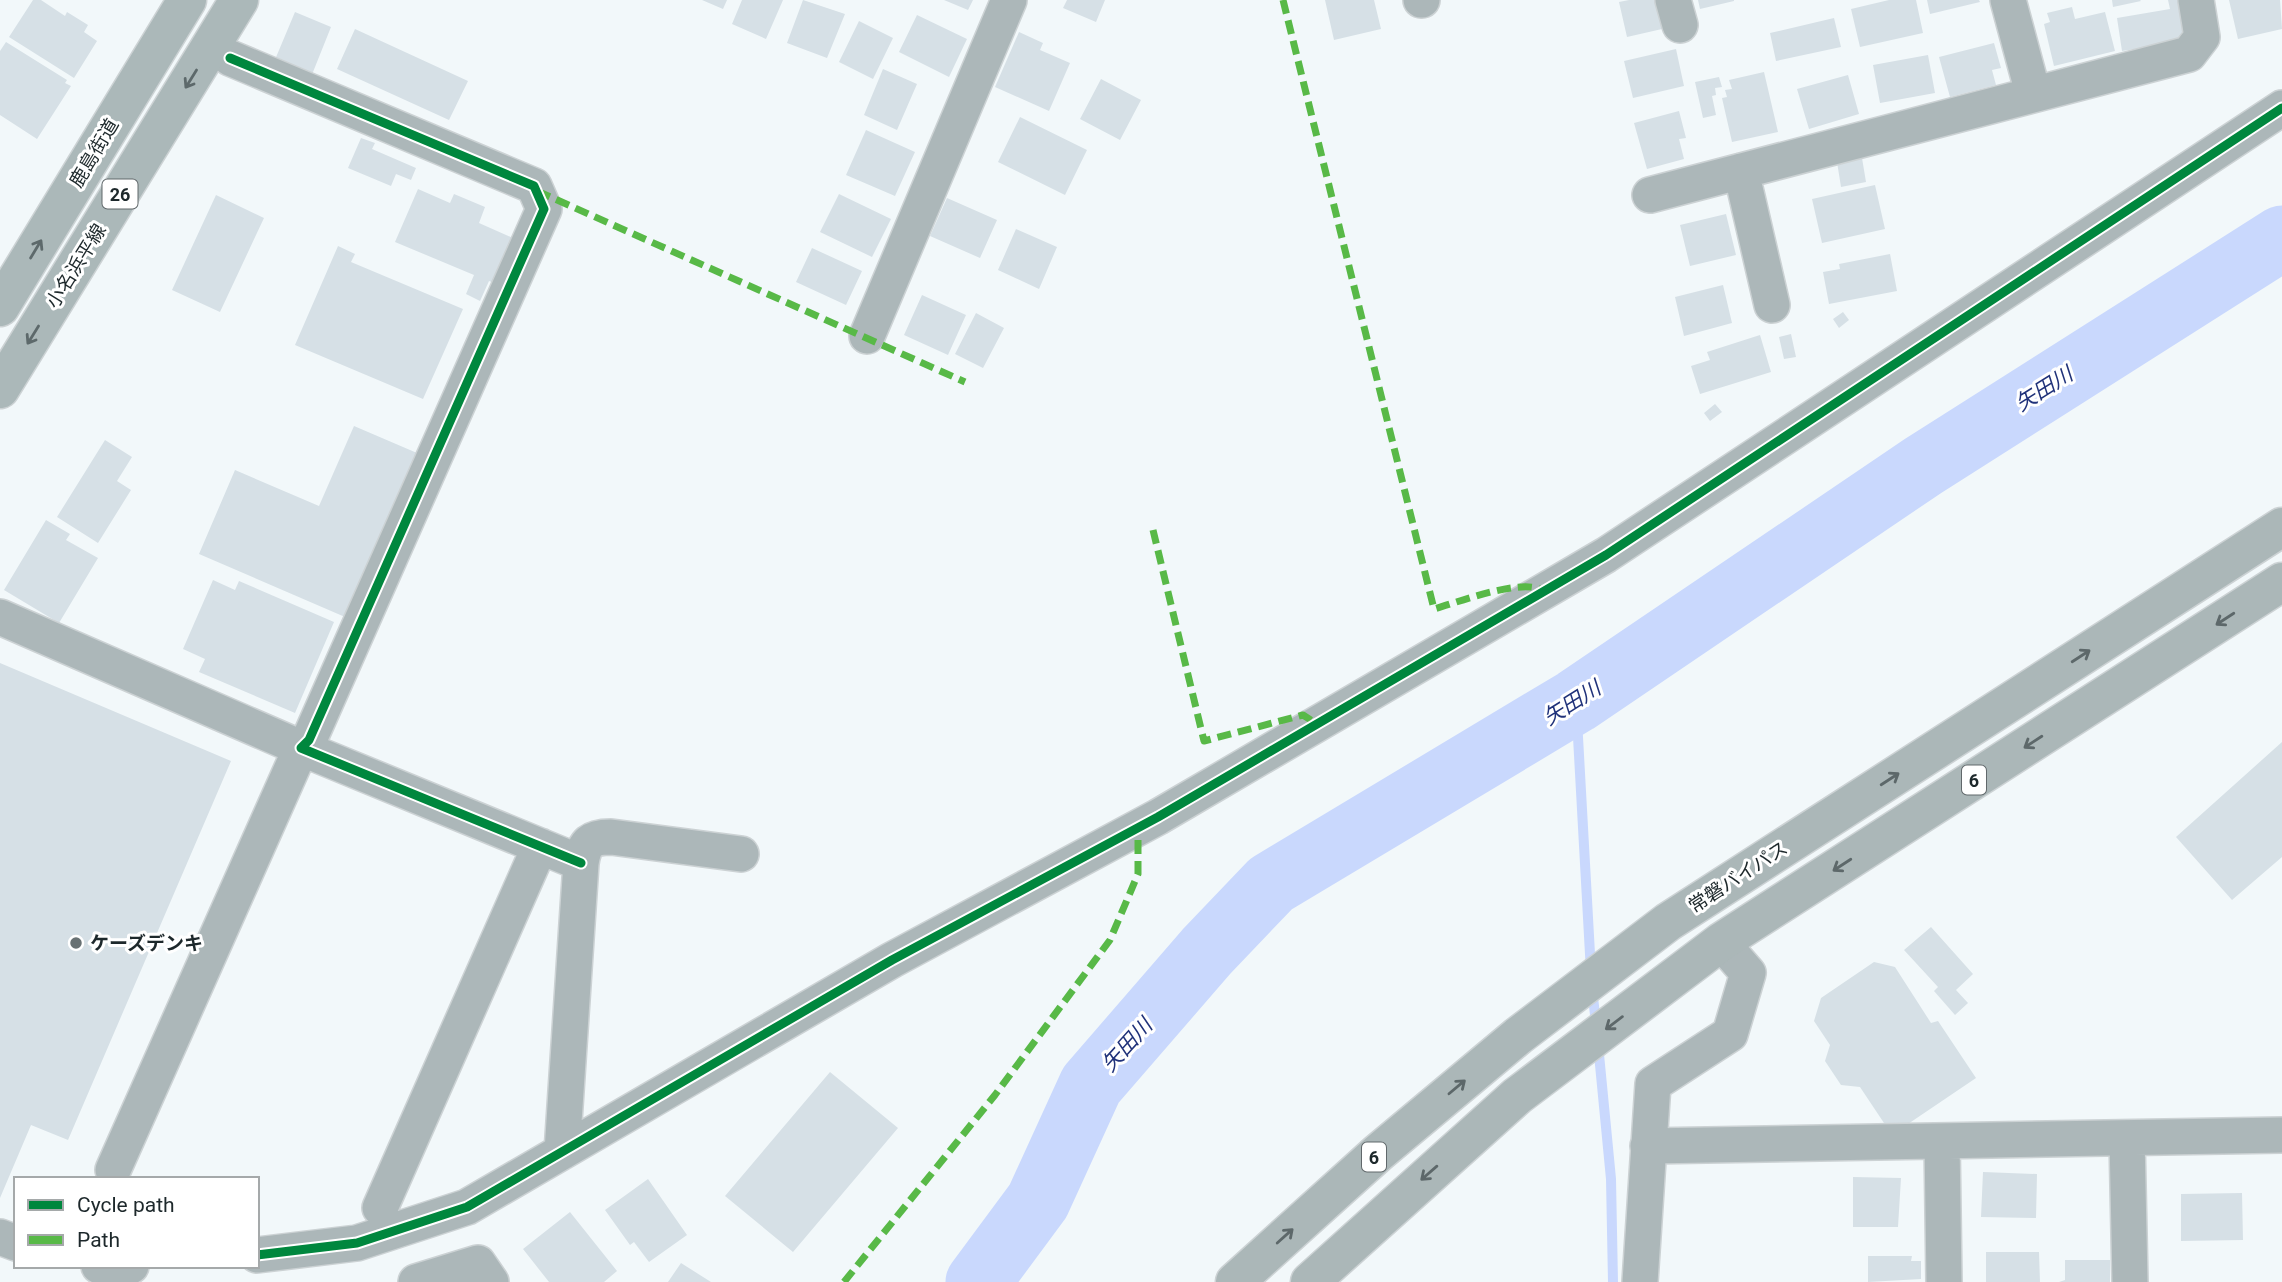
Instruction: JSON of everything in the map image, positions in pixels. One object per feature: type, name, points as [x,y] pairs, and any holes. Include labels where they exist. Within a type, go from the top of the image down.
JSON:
[{"type":"highway","name":"常磐バイパス","points":[[1235,1282],[1378,1153],[1518,1036],[1668,922],[2282,527]]},
{"type":"highway","name":"6","points":[[1310,1282],[1517,1096],[1721,943],[2282,582]]},
{"type":"main road","name":"鹿島街道","points":[[0,307],[187,0]]},
{"type":"main road","name":"小名浜平線","points":[[0,389],[239,0]]},
{"type":"street","points":[[867,336],[1009,0]]},
{"type":"street","points":[[2008,0],[2033,93]]},
{"type":"street","points":[[1650,195],[2189,54],[2202,37],[2196,0]]},
{"type":"street","points":[[113,1170],[301,748],[309,740],[544,209],[534,186],[230,58]]},
{"type":"street","points":[[259,1255],[357,1243],[467,1207],[892,960],[1158,817],[1606,555],[2282,108]]},
{"type":"street","points":[[1741,172],[1772,305]]},
{"type":"street","points":[[0,617],[301,748],[580,863]]},
{"type":"street","points":[[562,1152],[580,863],[586,844],[594,837],[611,837],[741,854]]},
{"type":"street","points":[[380,1208],[540,846]]},
{"type":"street","points":[[1640,1282],[1653,1084],[1730,1034],[1748,972],[1721,943]]},
{"type":"street","points":[[1648,1146],[2282,1135]]},
{"type":"street","points":[[2127,1138],[2130,1282]]},
{"type":"street","points":[[1942,1141],[1944,1282]]},
{"type":"street","points":[[415,1282],[478,1263],[491,1282]]},
{"type":"building","points":[[33,0],[41,0],[65,16],[67,12],[88,25],[84,32],[97,41],[74,78],[9,37]]},
{"type":"building","points":[[702,0],[727,0],[723,9]]},
{"type":"building","points":[[742,0],[783,0],[766,39],[732,24]]},
{"type":"building","points":[[803,0],[845,14],[827,58],[787,43]]},
{"type":"building","points":[[944,0],[973,0],[968,10]]},
{"type":"building","points":[[1067,0],[1105,0],[1096,22],[1063,8]]},
{"type":"building","points":[[1325,0],[1374,0],[1381,29],[1334,40]]},
{"type":"building","points":[[1655,0],[1662,29],[1627,37],[1619,2]]},
{"type":"building","points":[[1698,0],[1734,0],[1734,1],[1700,9]]},
{"type":"building","points":[[1889,0],[1916,0],[1923,33],[1860,47],[1851,9]]},
{"type":"building","points":[[1927,0],[1979,0],[1980,2],[1930,14]]},
{"type":"building","points":[[2112,0],[2140,0],[2141,1],[2113,7]]},
{"type":"building","points":[[2168,0],[2186,0],[2189,22],[2181,42],[2122,51],[2117,18],[2170,9]]},
{"type":"building","points":[[2229,0],[2280,0],[2282,29],[2238,39]]},
{"type":"building","points":[[2072,7],[2075,19],[2105,12],[2115,51],[2054,66],[2044,24],[2050,22],[2047,13]]},
{"type":"building","points":[[295,12],[331,27],[311,77],[274,62]]},
{"type":"building","points":[[917,15],[967,39],[949,77],[899,52]]},
{"type":"building","points":[[1834,18],[1841,47],[1776,61],[1770,33]]},
{"type":"building","points":[[859,21],[893,38],[873,79],[839,62]]},
{"type":"building","points":[[355,29],[468,81],[449,120],[337,69]]},
{"type":"building","points":[[1019,32],[1043,43],[1040,50],[1070,63],[1049,111],[995,87]]},
{"type":"building","points":[[6,42],[67,80],[65,83],[71,86],[37,139],[0,115],[0,51]]},
{"type":"building","points":[[1994,43],[2001,68],[1992,70],[1996,85],[1950,97],[1939,57]]},
{"type":"building","points":[[1676,49],[1684,86],[1633,98],[1624,61]]},
{"type":"building","points":[[1928,55],[1935,93],[1880,103],[1873,65]]},
{"type":"building","points":[[883,69],[917,84],[897,130],[864,115]]},
{"type":"building","points":[[1764,72],[1778,132],[1732,142],[1722,98],[1727,97],[1725,90],[1732,89],[1729,80]]},
{"type":"building","points":[[1848,75],[1859,114],[1809,129],[1797,89]]},
{"type":"building","points":[[1719,77],[1722,87],[1715,88],[1716,95],[1712,96],[1716,115],[1703,118],[1695,82]]},
{"type":"building","points":[[1101,79],[1141,100],[1120,140],[1080,119]]},
{"type":"building","points":[[1679,111],[1686,138],[1679,139],[1684,159],[1647,169],[1634,123]]},
{"type":"building","points":[[1020,117],[1087,150],[1065,195],[998,162]]},
{"type":"building","points":[[866,130],[915,152],[895,196],[846,175]]},
{"type":"building","points":[[361,138],[375,143],[372,149],[416,168],[411,180],[396,174],[391,186],[348,168]]},
{"type":"building","points":[[1862,158],[1866,182],[1841,187],[1837,162]]},
{"type":"building","points":[[1875,185],[1885,229],[1822,243],[1812,199]]},
{"type":"building","points":[[418,189],[450,203],[454,194],[485,207],[479,223],[513,238],[494,283],[489,281],[480,301],[466,294],[474,275],[395,242]]},
{"type":"building","points":[[839,194],[891,219],[872,257],[820,232]]},
{"type":"building","points":[[216,195],[264,218],[220,312],[172,290]]},
{"type":"building","points":[[947,198],[997,220],[980,258],[930,236]]},
{"type":"building","points":[[1726,214],[1736,255],[1690,266],[1680,225]]},
{"type":"building","points":[[1016,229],[1057,247],[1039,289],[998,270]]},
{"type":"building","points":[[338,246],[355,254],[351,262],[463,309],[423,399],[295,345]]},
{"type":"building","points":[[812,248],[862,271],[846,305],[796,282]]},
{"type":"building","points":[[1890,254],[1897,291],[1829,304],[1823,272],[1840,269],[1839,264]]},
{"type":"building","points":[[1723,285],[1732,323],[1684,336],[1675,297]]},
{"type":"building","points":[[922,295],[966,315],[948,355],[904,335]]},
{"type":"building","points":[[1843,312],[1849,320],[1839,328],[1833,319]]},
{"type":"building","points":[[976,313],[1004,328],[983,368],[955,354]]},
{"type":"building","points":[[1791,334],[1796,357],[1784,359],[1779,337]]},
{"type":"building","points":[[1760,335],[1771,372],[1700,394],[1691,366],[1710,360],[1707,352]]},
{"type":"building","points":[[1715,404],[1722,412],[1710,421],[1704,413]]},
{"type":"building","points":[[354,426],[417,453],[345,617],[199,554],[235,470],[319,506]]},
{"type":"building","points":[[105,440],[132,457],[117,481],[131,490],[98,543],[57,517]]},
{"type":"building","points":[[46,520],[70,534],[66,540],[98,558],[59,623],[4,590]]},
{"type":"building","points":[[213,580],[235,590],[239,581],[334,622],[295,713],[199,672],[205,659],[183,649]]},
{"type":"building","name":"ケーズデンキ","points":[[0,663],[231,761],[68,1140],[31,1125],[0,1198]]},
{"type":"building","points":[[2282,742],[2282,857],[2232,900],[2176,837]]},
{"type":"building","points":[[1931,927],[1973,974],[1956,990],[1968,1003],[1955,1015],[1934,991],[1938,987],[1904,950]]},
{"type":"building","points":[[1874,962],[1895,967],[1931,1023],[1938,1021],[1976,1078],[1905,1126],[1884,1123],[1860,1087],[1841,1085],[1825,1061],[1830,1045],[1814,1021],[1821,998]]},
{"type":"building","points":[[830,1072],[898,1128],[793,1252],[725,1196]]},
{"type":"building","points":[[1983,1172],[2037,1174],[2036,1218],[1981,1217]]},
{"type":"building","points":[[1853,1177],[1901,1178],[1898,1227],[1853,1227]]},
{"type":"building","points":[[648,1179],[687,1235],[649,1262],[634,1242],[630,1245],[605,1210]]},
{"type":"building","points":[[2242,1193],[2243,1240],[2181,1241],[2181,1194]]},
{"type":"building","points":[[570,1212],[617,1271],[604,1282],[549,1282],[523,1249]]},
{"type":"building","points":[[1986,1252],[2039,1252],[2040,1282],[1986,1282]]},
{"type":"building","points":[[1868,1256],[1912,1256],[1911,1261],[1921,1261],[1921,1279],[1868,1282]]},
{"type":"building","points":[[2065,1260],[2110,1260],[2110,1282],[2059,1282],[2065,1280]]},
{"type":"building","points":[[681,1263],[711,1282],[668,1282]]},
{"type":"waterway","name":"矢田川","points":[[978,1282],[1038,1201],[1091,1085],[1207,951],[1271,884],[1576,701],[1923,466],[2282,238]]},
{"type":"waterway","points":[[1576,701],[1591,972]]},
{"type":"waterway","points":[[1592,988],[1596,1024]]},
{"type":"waterway","points":[[1598,1044],[1611,1179],[1613,1282]]},
{"type":"marked path","points":[[1283,0],[1434,609],[1507,589],[1534,587],[1544,591]]},
{"type":"marked path","points":[[537,191],[965,382]]},
{"type":"marked path","points":[[1153,530],[1204,741],[1303,715],[1317,724]]},
{"type":"marked path","points":[[844,1282],[995,1095],[1110,940],[1138,874],[1138,827]]},
{"type":"cycle path","points":[[230,58],[534,186],[544,209],[309,740],[301,748],[581,863]]},
{"type":"cycle path","points":[[259,1255],[357,1243],[467,1207],[892,960],[1158,817],[1606,555],[2282,108]]},
{"type":"place","name":"ケーズデンキ","points":[[76,943]]}]
